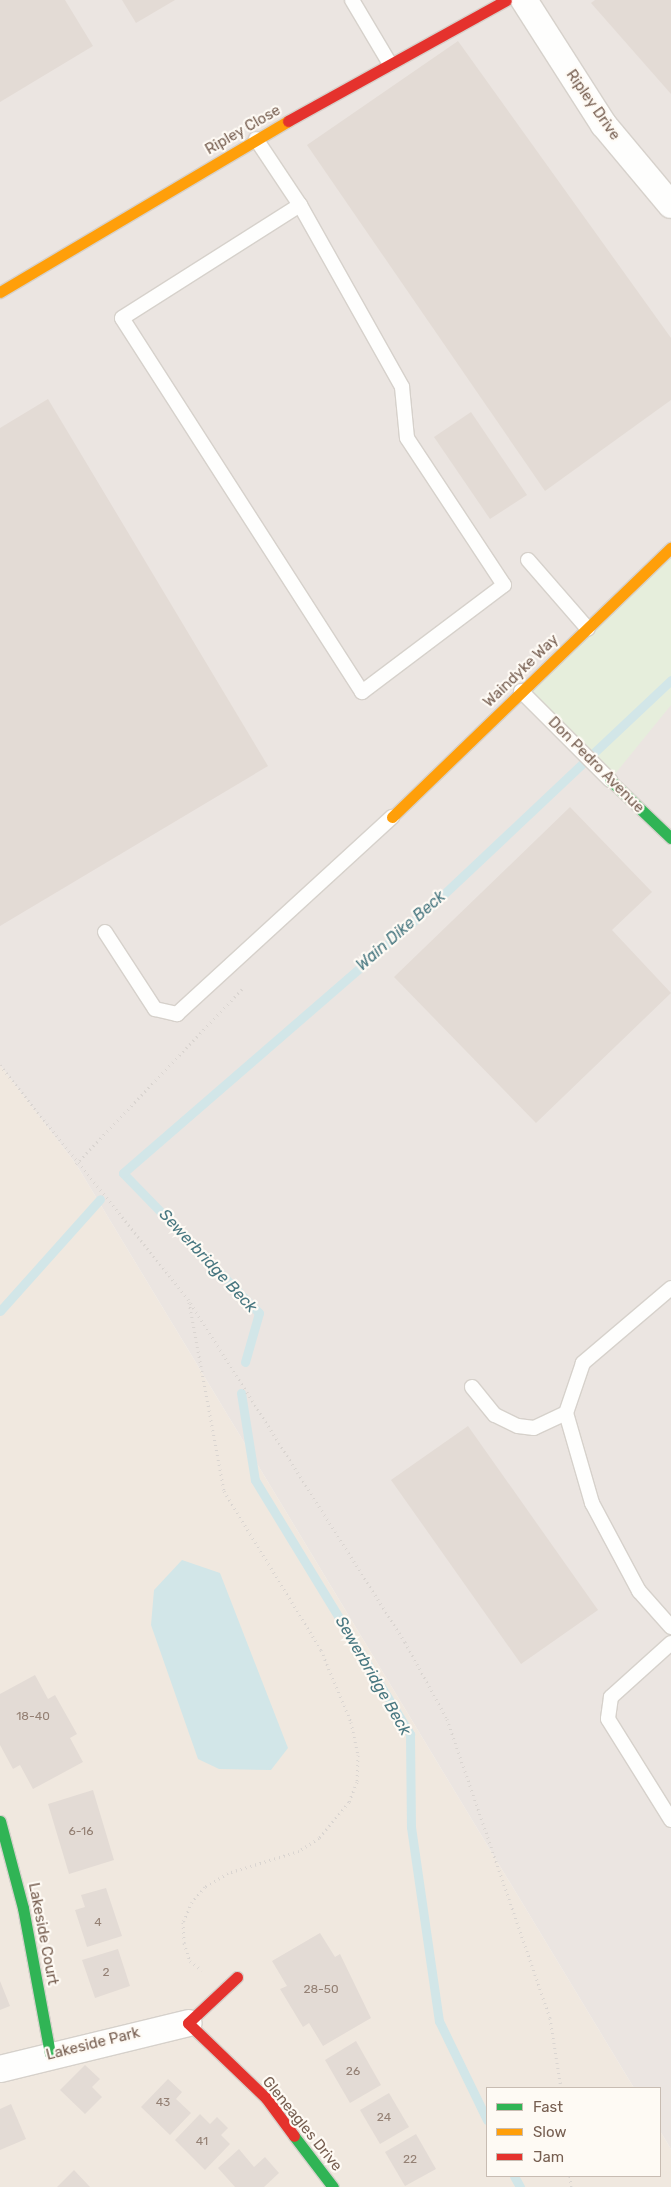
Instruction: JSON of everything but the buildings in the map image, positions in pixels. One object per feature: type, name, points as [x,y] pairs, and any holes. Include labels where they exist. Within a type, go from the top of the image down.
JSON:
[{"type":"street","name":"Ripley Close","points":[[0,292],[256,139],[506,0]]},
{"type":"street","name":"Ripley Drive","points":[[524,0],[604,125],[671,204]]},
{"type":"street","name":"Waindyke Way","points":[[392,817],[671,548]]},
{"type":"street","name":"Don Pedro Avenue","points":[[610,780],[671,838]]},
{"type":"street","name":"Lakeside Court","points":[[0,1821],[24,1908],[50,2054]]},
{"type":"street","points":[[188,2023],[218,1991],[237,1978]]},
{"type":"street","name":"Lakeside Park","points":[[0,2069],[50,2054],[188,2023]]},
{"type":"street","name":"Gleneagles Drive","points":[[188,2023],[266,2098],[333,2187]]},
{"type":"lane","points":[[352,0],[390,64]]},
{"type":"lane","points":[[256,139],[300,205],[402,387],[407,438],[504,585],[362,692],[122,318],[300,205]]},
{"type":"lane","points":[[528,560],[588,629]]},
{"type":"lane","name":"Don Pedro Avenue","points":[[522,691],[610,780]]},
{"type":"lane","points":[[105,932],[155,1010],[177,1014],[392,817]]},
{"type":"lane","points":[[671,1288],[583,1363],[566,1413],[592,1503],[639,1591],[671,1627]]},
{"type":"lane","points":[[472,1387],[495,1415],[518,1426],[534,1428],[566,1413]]},
{"type":"lane","points":[[671,1643],[611,1697],[608,1719],[671,1820]]},
{"type":"path","points":[[76,1164],[248,983]]},
{"type":"path","points":[[0,1065],[76,1164],[188,1299],[405,1642],[448,1719],[550,2018],[561,2087]]},
{"type":"path","points":[[188,1299],[224,1491],[321,1650],[351,1722],[358,1755],[357,1782],[349,1802],[320,1838],[298,1851],[228,1872],[205,1887],[192,1902],[183,1922],[184,1943],[190,1961],[218,1991]]},
{"type":"shaded area","points":[[0,0],[671,0],[671,2149],[661,2133],[661,2087],[633,2087],[76,1164],[0,1065]]},
{"type":"shaded area","points":[[0,1065],[76,1164],[633,2087],[486,2087],[486,2177],[661,2177],[661,2133],[671,2149],[671,2187],[0,2187]]},
{"type":"shaded area","points":[[182,1560],[220,1573],[288,1748],[271,1770],[219,1769],[198,1759],[151,1625],[154,1590]]},
{"type":"green space","points":[[671,548],[671,705],[610,780],[521,691]]},
{"type":"waterway","name":"Wain Dike Beck","points":[[245,1362],[259,1313],[123,1173],[428,909],[671,680]]},
{"type":"waterway","name":"Wain Dike Beck","points":[[0,1311],[100,1199]]},
{"type":"waterway","name":"Sewerbridge Beck","points":[[241,1393],[255,1480],[410,1734],[411,1827],[439,2021],[486,2118]]},
{"type":"waterway","name":"Sewerbridge Beck","points":[[515,2177],[520,2187]]},
{"type":"traffic: fast","points":[[610,780],[671,838]]},
{"type":"traffic: fast","points":[[0,1821],[23,1908],[50,2054]]},
{"type":"traffic: fast","points":[[294,2136],[333,2187]]},
{"type":"traffic: slow","points":[[0,292],[288,121]]},
{"type":"traffic: slow","points":[[392,817],[671,548]]},
{"type":"traffic: jam","points":[[288,121],[506,0]]},
{"type":"traffic: jam","points":[[237,1977],[188,2023],[266,2098],[294,2136]]}]
